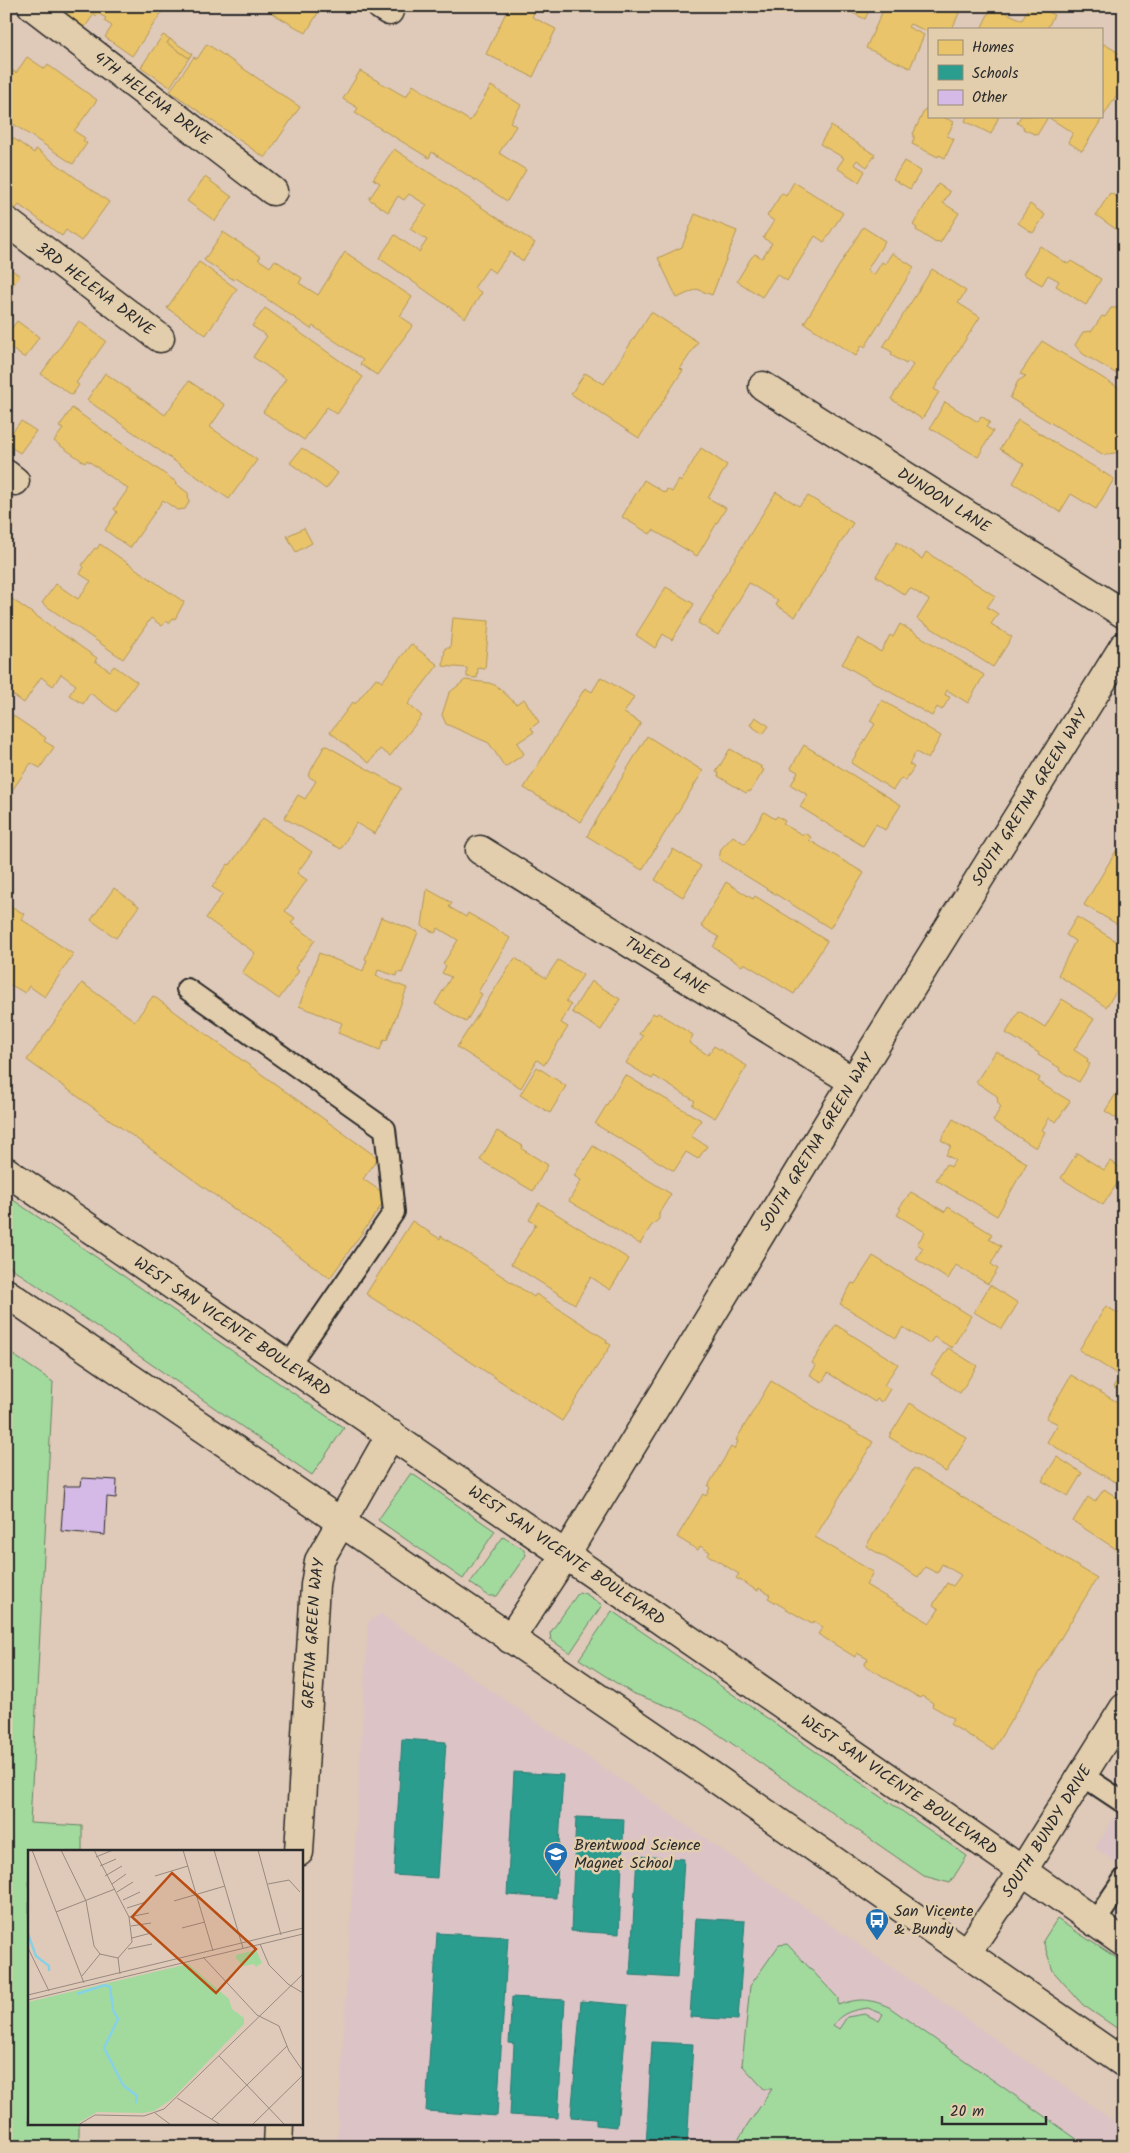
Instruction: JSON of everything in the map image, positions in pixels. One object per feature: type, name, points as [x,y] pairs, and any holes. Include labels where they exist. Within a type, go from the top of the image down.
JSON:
[{"type":"street","name":"4TH HELENA DRIVE","points":[[32,6],[273,191]]},
{"type":"street","name":"3RD HELENA DRIVE","points":[[6,221],[160,338]]},
{"type":"street","name":"DUNOON LANE","points":[[763,386],[1124,614]]},
{"type":"street","name":"SOUTH GRETNA GREEN WAY","points":[[510,1639],[566,1554],[854,1082],[1124,646]]},
{"type":"street","name":"TWEED LANE","points":[[480,850],[854,1082]]},
{"type":"street","name":"WEST SAN VICENTE BOULEVARD","points":[[6,1171],[288,1366],[566,1554],[1022,1870],[1124,1943]]},
{"type":"street","points":[[6,1293],[967,1952],[1036,2003],[1124,2063]]},
{"type":"street","name":"GRETNA GREEN WAY","points":[[299,1850],[314,1585],[319,1561],[391,1434]]},
{"type":"street","name":"SOUTH BUNDY DRIVE","points":[[967,1952],[1022,1870],[1124,1708]]},
{"type":"street","points":[[278,2147],[279,2126]]},
{"type":"lane","points":[[187,989],[385,1129],[394,1212],[288,1366]]},
{"type":"lane","points":[[1082,1776],[1122,1796]]},
{"type":"lane","points":[[1095,1922],[1124,1879]]},
{"type":"shaded area","name":"Brentwood Science Magnet School","points":[[381,1614],[1124,2128],[1124,2147],[337,2147],[368,1622]]},
{"type":"shaded area","points":[[1124,1801],[1124,1869],[1095,1848]]},
{"type":"green space","points":[[6,1195],[344,1428],[312,1475],[6,1264]]},
{"type":"green space","points":[[6,1350],[53,1382],[30,1823],[82,1826],[82,1850],[28,1850],[28,2126],[79,2126],[79,2147],[6,2147]]},
{"type":"green space","points":[[411,1473],[495,1531],[463,1579],[378,1520]]},
{"type":"green space","points":[[503,1537],[523,1549],[526,1555],[497,1596],[489,1596],[470,1583]]},
{"type":"green space","points":[[579,1592],[586,1594],[602,1605],[570,1653],[551,1640],[550,1633]]},
{"type":"green space","points":[[612,1611],[967,1856],[950,1883],[924,1876],[684,1712],[632,1693],[579,1659]]},
{"type":"green space","points":[[1057,1919],[1124,1963],[1124,2033],[1083,2005],[1053,1971],[1043,1941]]},
{"type":"green space","points":[[787,1944],[838,1998],[838,2005],[864,2000],[889,2007],[1088,2147],[733,2147],[772,2089],[764,2089],[742,2065],[750,1986],[779,1945]],"holes":[[[868,2008],[883,2014],[879,2021],[865,2014],[847,2017],[839,2029],[833,2025],[844,2014],[857,2010]]]},
{"type":"building: Homes","points":[[49,6],[166,6],[132,56],[105,37],[112,26],[104,21],[106,18],[99,14],[97,16],[94,14],[83,30]]},
{"type":"building: Homes","points":[[274,6],[322,6],[306,33],[270,12]]},
{"type":"building: Homes","points":[[509,6],[537,6],[532,17],[556,29],[533,77],[486,54]]},
{"type":"building: Homes","points":[[838,6],[871,6],[865,19]]},
{"type":"building: Homes","points":[[885,6],[962,6],[952,28],[928,28],[928,32],[910,24],[908,27],[924,35],[910,68],[866,48]]},
{"type":"building: Homes","points":[[992,6],[1022,20],[1029,6],[1038,6],[1054,15],[1048,28],[981,28]]},
{"type":"building: Homes","points":[[163,35],[170,39],[167,43],[189,58],[170,87],[141,67]]},
{"type":"building: Homes","points":[[170,39],[192,54],[189,58],[167,43]]},
{"type":"building: Homes","points":[[207,44],[300,107],[265,158],[170,91],[194,57],[197,59]]},
{"type":"building: Homes","points":[[1104,44],[1124,56],[1124,83],[1082,151],[1068,142],[1073,133],[1050,118],[1102,118],[1102,47]]},
{"type":"building: Homes","points":[[27,57],[45,69],[48,65],[97,100],[74,131],[85,138],[83,141],[87,143],[73,164],[6,119],[6,75],[9,76],[13,71],[16,73]]},
{"type":"building: Homes","points":[[360,71],[406,97],[413,85],[470,121],[491,86],[521,105],[510,122],[516,126],[499,153],[526,170],[507,201],[432,152],[429,158],[355,113],[358,108],[343,99]]},
{"type":"building: Homes","points":[[925,109],[928,110],[928,118],[945,118],[954,122],[947,136],[954,139],[945,158],[939,155],[938,157],[912,144],[913,134]]},
{"type":"building: Homes","points":[[966,118],[998,118],[991,134],[965,121]]},
{"type":"building: Homes","points":[[1020,118],[1047,118],[1037,135],[1023,129],[1024,127],[1017,123]]},
{"type":"building: Homes","points":[[831,126],[875,155],[867,167],[857,160],[854,164],[865,171],[859,182],[837,168],[844,158],[820,144]]},
{"type":"building: Homes","points":[[6,133],[34,153],[36,149],[109,202],[81,241],[66,230],[62,236],[19,205],[10,217],[6,215]]},
{"type":"building: Homes","points":[[394,149],[535,243],[523,261],[510,252],[495,273],[488,268],[474,288],[482,293],[465,318],[379,258],[395,235],[419,252],[427,240],[410,229],[427,205],[409,194],[404,200],[398,196],[388,212],[369,199],[380,183],[373,179]]},
{"type":"building: Homes","points":[[904,161],[921,171],[910,189],[893,179]]},
{"type":"building: Homes","points":[[205,177],[232,197],[215,221],[187,201]]},
{"type":"building: Homes","points":[[794,182],[843,213],[824,242],[815,236],[787,281],[777,274],[762,297],[737,281],[751,258],[755,254],[762,258],[772,243],[763,238],[774,221],[767,216],[782,193],[786,196]]},
{"type":"building: Homes","points":[[938,184],[950,192],[943,203],[959,213],[940,243],[938,241],[936,243],[916,230],[917,228],[913,225]]},
{"type":"building: Homes","points":[[1110,193],[1124,201],[1124,235],[1096,215]]},
{"type":"building: Homes","points":[[1030,204],[1045,215],[1033,233],[1018,223]]},
{"type":"building: Homes","points":[[695,214],[737,231],[712,295],[697,289],[677,298],[658,258],[682,247]]},
{"type":"building: Homes","points":[[863,227],[885,241],[867,270],[874,275],[882,262],[885,264],[892,253],[914,267],[865,347],[862,345],[856,356],[804,323]]},
{"type":"building: Homes","points":[[223,232],[261,257],[258,259],[270,267],[275,260],[302,278],[299,283],[318,295],[345,252],[412,297],[400,316],[413,325],[377,375],[360,364],[363,360],[313,326],[311,329],[236,278],[234,280],[204,260]]},
{"type":"building: Homes","points":[[1040,246],[1068,264],[1071,261],[1101,279],[1086,305],[1056,286],[1059,281],[1048,275],[1042,285],[1023,274]]},
{"type":"building: Homes","points":[[199,262],[237,289],[206,335],[167,308]]},
{"type":"building: Homes","points":[[9,268],[20,276],[6,294],[6,270]]},
{"type":"building: Homes","points":[[932,269],[966,291],[958,303],[980,317],[934,389],[939,392],[922,419],[891,399],[913,365],[908,361],[906,364],[891,355],[892,352],[883,347]]},
{"type":"building: Homes","points":[[265,308],[363,377],[337,414],[327,407],[304,440],[263,412],[286,379],[253,357],[267,336],[252,326]]},
{"type":"building: Homes","points":[[1111,308],[1124,308],[1124,378],[1083,354],[1075,345],[1083,332],[1092,331],[1102,316],[1105,317]]},
{"type":"building: Homes","points":[[651,312],[698,342],[680,369],[683,370],[639,438],[571,394],[585,373],[604,384]]},
{"type":"building: Homes","points":[[17,321],[39,337],[25,358],[6,345],[6,336]]},
{"type":"building: Homes","points":[[79,321],[106,341],[76,383],[79,385],[72,395],[41,374]]},
{"type":"building: Homes","points":[[1042,341],[1124,391],[1124,443],[1119,452],[1104,455],[1010,398],[1018,381],[1026,376],[1020,374]]},
{"type":"building: Homes","points":[[105,373],[165,415],[189,381],[225,405],[210,427],[257,460],[229,499],[87,400]]},
{"type":"building: Homes","points":[[6,395],[12,399],[6,408]]},
{"type":"building: Homes","points":[[945,402],[978,422],[981,416],[990,422],[986,427],[993,431],[978,457],[930,428]]},
{"type":"building: Homes","points":[[72,408],[176,482],[188,493],[189,502],[185,509],[177,510],[163,500],[130,548],[105,530],[117,512],[114,509],[128,489],[87,460],[85,463],[54,441],[63,429],[59,427]]},
{"type":"building: Homes","points":[[1018,420],[1114,479],[1096,509],[1071,494],[1060,512],[1013,483],[1024,464],[1000,449]]},
{"type":"building: Homes","points":[[21,421],[36,431],[20,453],[6,444],[6,440]]},
{"type":"building: Homes","points":[[302,448],[338,473],[326,489],[290,463]]},
{"type":"building: Homes","points":[[701,448],[727,465],[708,498],[726,508],[697,556],[653,530],[650,534],[622,517],[644,480],[665,493],[667,489],[672,492],[679,480],[681,482]]},
{"type":"building: Homes","points":[[776,492],[799,506],[808,496],[853,523],[795,617],[776,605],[778,601],[749,583],[718,635],[698,623],[714,597],[712,596]]},
{"type":"building: Homes","points":[[304,528],[312,543],[296,552],[287,536]]},
{"type":"building: Homes","points":[[897,542],[922,559],[926,552],[995,596],[987,607],[998,614],[991,624],[1012,637],[993,667],[917,619],[929,600],[910,588],[905,595],[876,576]]},
{"type":"building: Homes","points":[[100,544],[184,602],[175,619],[173,618],[169,623],[166,621],[162,626],[151,618],[123,659],[42,603],[56,584],[78,599],[91,581],[80,574],[84,567],[82,565]]},
{"type":"building: Homes","points":[[666,587],[694,604],[672,640],[663,634],[655,648],[636,635]]},
{"type":"building: Homes","points":[[6,595],[97,658],[95,661],[110,671],[114,666],[137,682],[116,712],[90,693],[83,704],[69,695],[76,685],[61,674],[53,686],[41,677],[24,703],[6,690]]},
{"type":"building: Homes","points":[[453,618],[489,621],[485,669],[478,668],[477,678],[467,677],[467,668],[443,666],[445,648],[450,648]]},
{"type":"building: Homes","points":[[900,624],[984,675],[968,703],[947,690],[945,695],[950,697],[942,710],[937,707],[932,716],[842,664],[858,638],[881,652],[890,635],[893,637]]},
{"type":"building: Homes","points":[[411,644],[438,665],[408,704],[422,716],[390,756],[380,749],[369,763],[330,732],[353,702],[355,704],[376,678],[382,682]]},
{"type":"building: Homes","points":[[601,677],[634,697],[624,713],[641,723],[581,822],[524,788],[585,688],[592,692]]},
{"type":"building: Homes","points":[[465,680],[497,686],[516,704],[524,699],[539,722],[531,728],[534,732],[517,743],[524,754],[505,767],[489,743],[446,724],[442,715],[449,693]]},
{"type":"building: Homes","points":[[882,700],[941,736],[928,759],[916,752],[909,764],[914,767],[905,781],[901,778],[893,790],[851,763],[875,724],[870,721]]},
{"type":"building: Homes","points":[[6,711],[46,738],[44,741],[54,747],[40,768],[31,763],[6,799]]},
{"type":"building: Homes","points":[[755,717],[769,726],[763,734],[750,725]]},
{"type":"building: Homes","points":[[647,736],[703,771],[642,870],[587,836]]},
{"type":"building: Homes","points":[[325,745],[401,788],[375,834],[356,823],[341,849],[284,818],[298,795],[305,799],[316,781],[308,776]]},
{"type":"building: Homes","points":[[804,745],[901,805],[885,830],[876,824],[863,846],[800,807],[808,795],[791,785],[798,772],[791,768]]},
{"type":"building: Homes","points":[[730,749],[762,767],[764,770],[750,792],[746,793],[718,776],[719,773],[716,772]]},
{"type":"building: Homes","points":[[764,812],[775,819],[777,816],[785,821],[783,824],[803,835],[804,833],[811,837],[809,840],[864,873],[830,928],[719,859],[721,849],[733,836],[745,844]]},
{"type":"building: Homes","points":[[263,818],[312,852],[297,873],[307,880],[285,911],[295,918],[291,923],[315,940],[295,968],[299,971],[279,999],[242,973],[255,953],[206,918],[223,894],[212,887]]},
{"type":"building: Homes","points":[[673,849],[701,866],[683,897],[655,880]]},
{"type":"building: Homes","points":[[1116,851],[1124,856],[1124,928],[1084,905]]},
{"type":"building: Homes","points":[[726,882],[753,899],[755,896],[827,941],[794,994],[744,963],[742,966],[713,947],[719,937],[701,926]]},
{"type":"building: Homes","points":[[114,888],[139,906],[116,938],[91,920]]},
{"type":"building: Homes","points":[[427,889],[452,903],[449,907],[466,917],[468,913],[510,938],[478,992],[482,994],[466,1022],[435,1004],[451,977],[442,973],[446,966],[443,964],[458,940],[438,928],[435,933],[422,926]]},
{"type":"building: Homes","points":[[6,903],[24,914],[21,919],[73,954],[45,997],[29,986],[25,993],[6,982]]},
{"type":"building: Homes","points":[[381,917],[418,932],[402,973],[398,972],[397,976],[378,970],[376,976],[407,988],[387,1040],[384,1039],[380,1050],[338,1033],[342,1023],[299,1006],[319,953],[363,971],[367,960],[365,959]]},
{"type":"building: Homes","points":[[1077,917],[1124,946],[1124,994],[1117,990],[1106,1007],[1058,975],[1075,941],[1066,935]]},
{"type":"building: Homes","points":[[515,958],[546,978],[558,960],[583,975],[566,1001],[571,1005],[561,1023],[568,1027],[544,1065],[537,1060],[521,1088],[457,1047]]},
{"type":"building: Homes","points":[[591,981],[620,999],[601,1030],[572,1012]]},
{"type":"building: Homes","points":[[82,983],[135,1021],[153,996],[378,1158],[363,1179],[388,1196],[330,1278],[27,1060]]},
{"type":"building: Homes","points":[[1062,999],[1094,1019],[1074,1050],[1088,1059],[1087,1062],[1090,1064],[1079,1082],[1038,1055],[1039,1053],[1006,1033],[1019,1011],[1045,1027]]},
{"type":"building: Homes","points":[[653,1013],[656,1015],[658,1013],[693,1035],[689,1043],[708,1055],[714,1046],[747,1066],[715,1118],[692,1105],[695,1101],[654,1076],[652,1079],[626,1063],[643,1036],[639,1034]]},
{"type":"building: Homes","points":[[996,1051],[1040,1078],[1038,1082],[1070,1101],[1056,1122],[1049,1118],[1042,1130],[1045,1132],[1036,1148],[993,1121],[1001,1107],[997,1096],[976,1082]]},
{"type":"building: Homes","points":[[537,1067],[566,1086],[550,1113],[520,1095]]},
{"type":"building: Homes","points":[[625,1075],[701,1120],[691,1136],[707,1146],[698,1159],[686,1152],[674,1171],[595,1124]]},
{"type":"building: Homes","points":[[1121,1086],[1124,1088],[1124,1123],[1105,1111]]},
{"type":"building: Homes","points":[[953,1119],[1027,1163],[997,1216],[936,1180],[946,1164],[951,1167],[955,1160],[946,1155],[951,1146],[941,1140]]},
{"type":"building: Homes","points":[[497,1131],[523,1146],[522,1149],[548,1165],[533,1191],[480,1160]]},
{"type":"building: Homes","points":[[593,1146],[671,1194],[659,1213],[659,1219],[651,1226],[640,1244],[569,1201],[581,1180],[574,1176]]},
{"type":"building: Homes","points":[[1077,1153],[1104,1170],[1110,1161],[1124,1170],[1124,1173],[1103,1205],[1061,1178]]},
{"type":"building: Homes","points":[[911,1192],[945,1212],[948,1207],[992,1234],[989,1239],[1001,1246],[991,1264],[998,1269],[988,1284],[956,1265],[948,1279],[916,1259],[923,1248],[917,1244],[925,1232],[897,1215],[901,1209],[899,1208]]},
{"type":"building: Homes","points":[[539,1203],[629,1259],[610,1290],[591,1277],[575,1304],[511,1264],[536,1224],[529,1220]]},
{"type":"building: Homes","points":[[412,1221],[440,1239],[441,1236],[534,1297],[536,1294],[607,1340],[606,1342],[611,1345],[562,1421],[366,1294]]},
{"type":"building: Homes","points":[[873,1256],[971,1316],[952,1348],[934,1337],[929,1344],[903,1327],[896,1338],[840,1304],[852,1283],[855,1284]]},
{"type":"building: Homes","points":[[990,1285],[1018,1303],[1002,1329],[974,1312]]},
{"type":"building: Homes","points":[[1106,1306],[1124,1317],[1124,1394],[1113,1387],[1120,1376],[1079,1350]]},
{"type":"building: Homes","points":[[836,1325],[898,1364],[884,1385],[890,1389],[882,1402],[877,1399],[875,1402],[828,1373],[822,1382],[810,1375],[816,1366],[812,1363]]},
{"type":"building: Homes","points":[[948,1348],[977,1366],[960,1393],[931,1374]]},
{"type":"building: Homes","points":[[1071,1375],[1124,1406],[1124,1473],[1121,1472],[1115,1482],[1047,1442],[1058,1424],[1046,1418]]},
{"type":"building: Homes","points":[[771,1381],[873,1442],[815,1537],[873,1572],[866,1585],[930,1623],[939,1609],[933,1605],[947,1583],[953,1586],[961,1575],[942,1564],[937,1573],[925,1567],[918,1577],[866,1546],[914,1468],[1097,1578],[993,1750],[950,1724],[953,1718],[932,1706],[933,1703],[922,1696],[920,1698],[864,1665],[868,1659],[857,1653],[855,1657],[818,1634],[823,1627],[814,1621],[812,1624],[768,1598],[770,1595],[759,1588],[758,1591],[736,1578],[739,1574],[708,1555],[710,1552],[700,1546],[698,1550],[677,1537],[703,1494],[706,1496],[710,1488],[708,1486],[731,1447],[734,1449],[738,1441],[736,1440]]},
{"type":"building: Homes","points":[[910,1403],[967,1438],[946,1472],[889,1437]]},
{"type":"building: Homes","points":[[1057,1457],[1082,1473],[1068,1496],[1042,1481]]},
{"type":"building: Homes","points":[[1104,1489],[1124,1502],[1124,1544],[1119,1551],[1073,1521],[1088,1497],[1095,1502]]},
{"type":"building: Schools","points":[[402,1739],[446,1742],[437,1878],[394,1875]]},
{"type":"building: Schools","points":[[514,1772],[563,1775],[556,1898],[507,1895]]},
{"type":"building: Schools","points":[[576,1817],[624,1819],[619,1934],[571,1931]]},
{"type":"building: Schools","points":[[637,1856],[684,1859],[677,1978],[630,1975]]},
{"type":"building: Schools","points":[[696,1918],[745,1921],[738,2020],[690,2017]]},
{"type":"building: Schools","points":[[437,1933],[508,1937],[497,2116],[426,2111]]},
{"type":"building: Schools","points":[[512,1997],[565,2000],[558,2118],[510,2115],[514,2044],[509,2043]]},
{"type":"building: Schools","points":[[581,2001],[628,2005],[617,2127],[596,2125],[596,2119],[571,2117]]},
{"type":"building: Schools","points":[[652,2042],[693,2044],[687,2147],[646,2146]]},
{"type":"building: Schools","points":[[357,2143],[396,2145],[395,2147],[357,2147]]},
{"type":"building: Schools","points":[[433,2143],[485,2147],[433,2147]]},
{"type":"building: Other","points":[[82,1478],[117,1480],[116,1498],[107,1497],[105,1535],[61,1531],[64,1486],[81,1486]]},
{"type":"place","name":"Brentwood Science Magnet School","points":[[556,1875]]},
{"type":"place","name":"San Vicente & Bundy","points":[[877,1941]]}]
